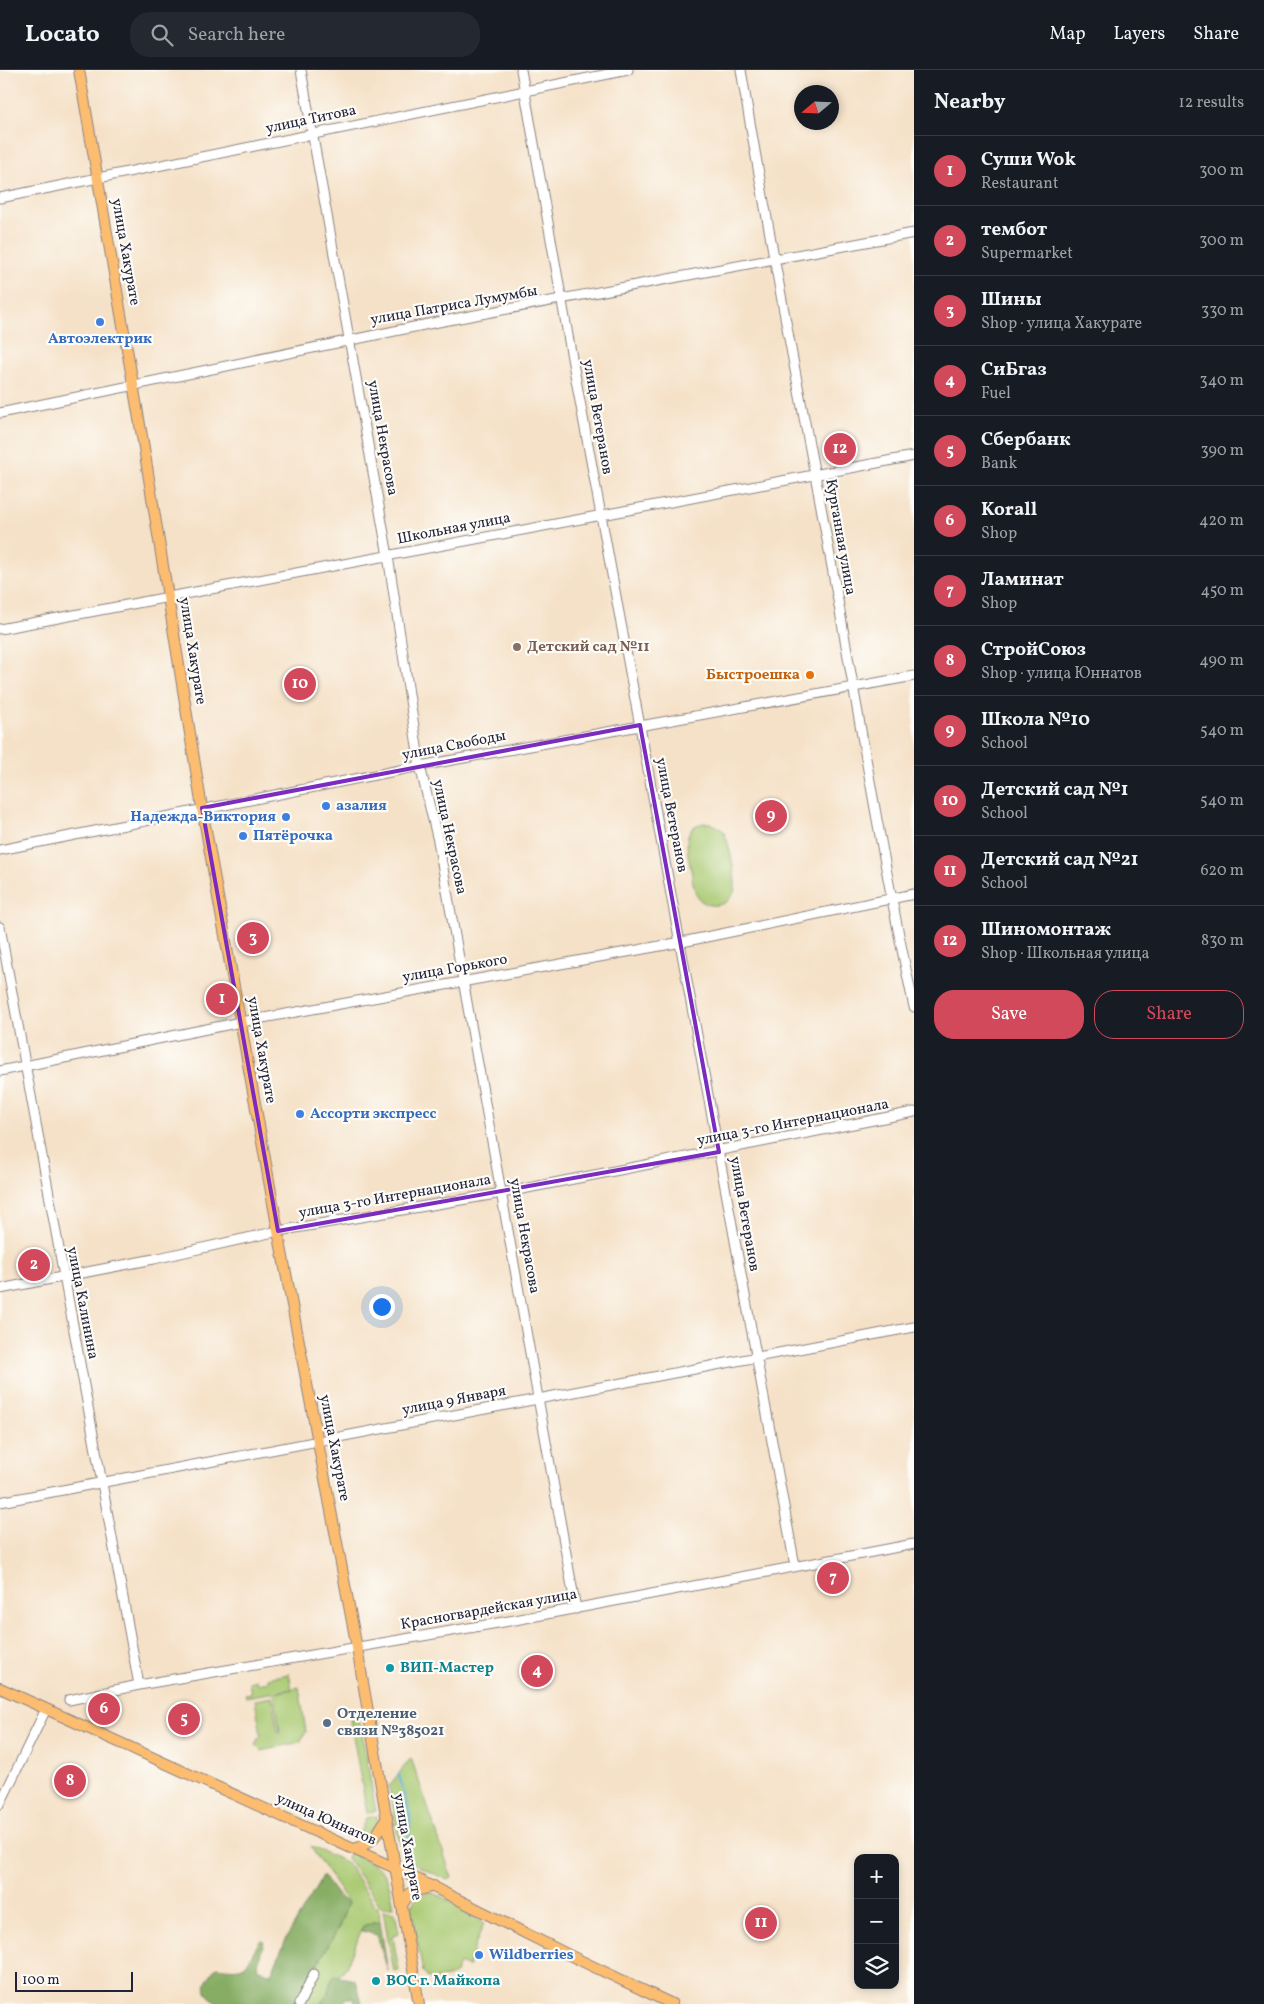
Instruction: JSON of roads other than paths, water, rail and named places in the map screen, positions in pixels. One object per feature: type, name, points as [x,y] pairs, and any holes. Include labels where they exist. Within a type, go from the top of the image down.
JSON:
[{"type":"main road","name":"улица Хакурате","points":[[79,70],[202,808],[278,1231],[357,1648],[419,2004]]},
{"type":"main road","name":"улица Юннатов","points":[[0,1688],[434,1886],[568,1955],[672,2004]]},
{"type":"main road","points":[[354,1849],[367,1844],[376,1837],[386,1817]]},
{"type":"main road","points":[[402,1905],[410,1893],[434,1886]]},
{"type":"street","name":"улица Некрасова","points":[[301,70],[388,556],[420,766],[438,841],[576,1609]]},
{"type":"street","name":"улица Ветеранов","points":[[522,70],[601,516],[682,942],[795,1566]]},
{"type":"street","name":"улица Титова","points":[[0,198],[628,70]]},
{"type":"street","name":"Курганная улица","points":[[741,70],[773,261],[815,475],[891,898],[914,1007]]},
{"type":"street","name":"улица Патриса Лумумбы","points":[[0,413],[133,387],[350,339],[914,233]]},
{"type":"street","name":"Школьная улица","points":[[0,629],[914,456]]},
{"type":"street","name":"улица Свободы","points":[[0,850],[202,808],[420,766],[914,676]]},
{"type":"street","name":"улица Горького","points":[[0,1071],[241,1022],[682,942],[914,894]]},
{"type":"street","name":"улица Калинина","points":[[0,927],[139,1685]]},
{"type":"street","name":"улица 3-го Интернационала","points":[[0,1289],[278,1231],[502,1193],[719,1152],[914,1112]]},
{"type":"street","name":"улица 9 Января","points":[[0,1502],[101,1481],[914,1327]]},
{"type":"street","name":"Красногвардейская улица","points":[[69,1700],[139,1685],[576,1609],[914,1544]]},
{"type":"street","points":[[0,1804],[46,1710]]},
{"type":"street","points":[[299,2004],[314,1974]]},
{"type":"waterway","points":[[399,1775],[410,1816],[408,1858]]},
{"type":"place","name":"Автоэлектрик","points":[[100,322]]},
{"type":"place","name":"Шиномонтаж","points":[[840,449]]},
{"type":"place","name":"Детский сад №11","points":[[517,647]]},
{"type":"place","name":"Быстроешка","points":[[810,675]]},
{"type":"place","name":"Детский сад №1","points":[[300,684]]},
{"type":"place","name":"азалия","points":[[326,806]]},
{"type":"place","name":"Школа №10","points":[[771,816]]},
{"type":"place","name":"Надежда-Виктория","points":[[286,817]]},
{"type":"place","name":"Пятёрочка","points":[[243,836]]},
{"type":"place","name":"Шины","points":[[253,938]]},
{"type":"place","name":"Суши Wok","points":[[222,999]]},
{"type":"place","name":"Ассорти экспресс","points":[[300,1114]]},
{"type":"place","name":"тембот","points":[[34,1265]]},
{"type":"place","name":"Ламинат","points":[[833,1578]]},
{"type":"place","name":"ВИП-Мастер","points":[[390,1668]]},
{"type":"place","name":"СиБгаз","points":[[537,1671]]},
{"type":"place","name":"Korall","points":[[104,1709]]},
{"type":"place","name":"Сбербанк","points":[[184,1719]]},
{"type":"place","name":"Отделение связи №385021","points":[[327,1723]]},
{"type":"place","name":"СтройСоюз","points":[[70,1781]]},
{"type":"place","name":"Детский сад №21","points":[[761,1923]]},
{"type":"place","name":"Wildberries","points":[[479,1955]]},
{"type":"place","name":"ВОС г. Майкопа","points":[[376,1981]]}]
